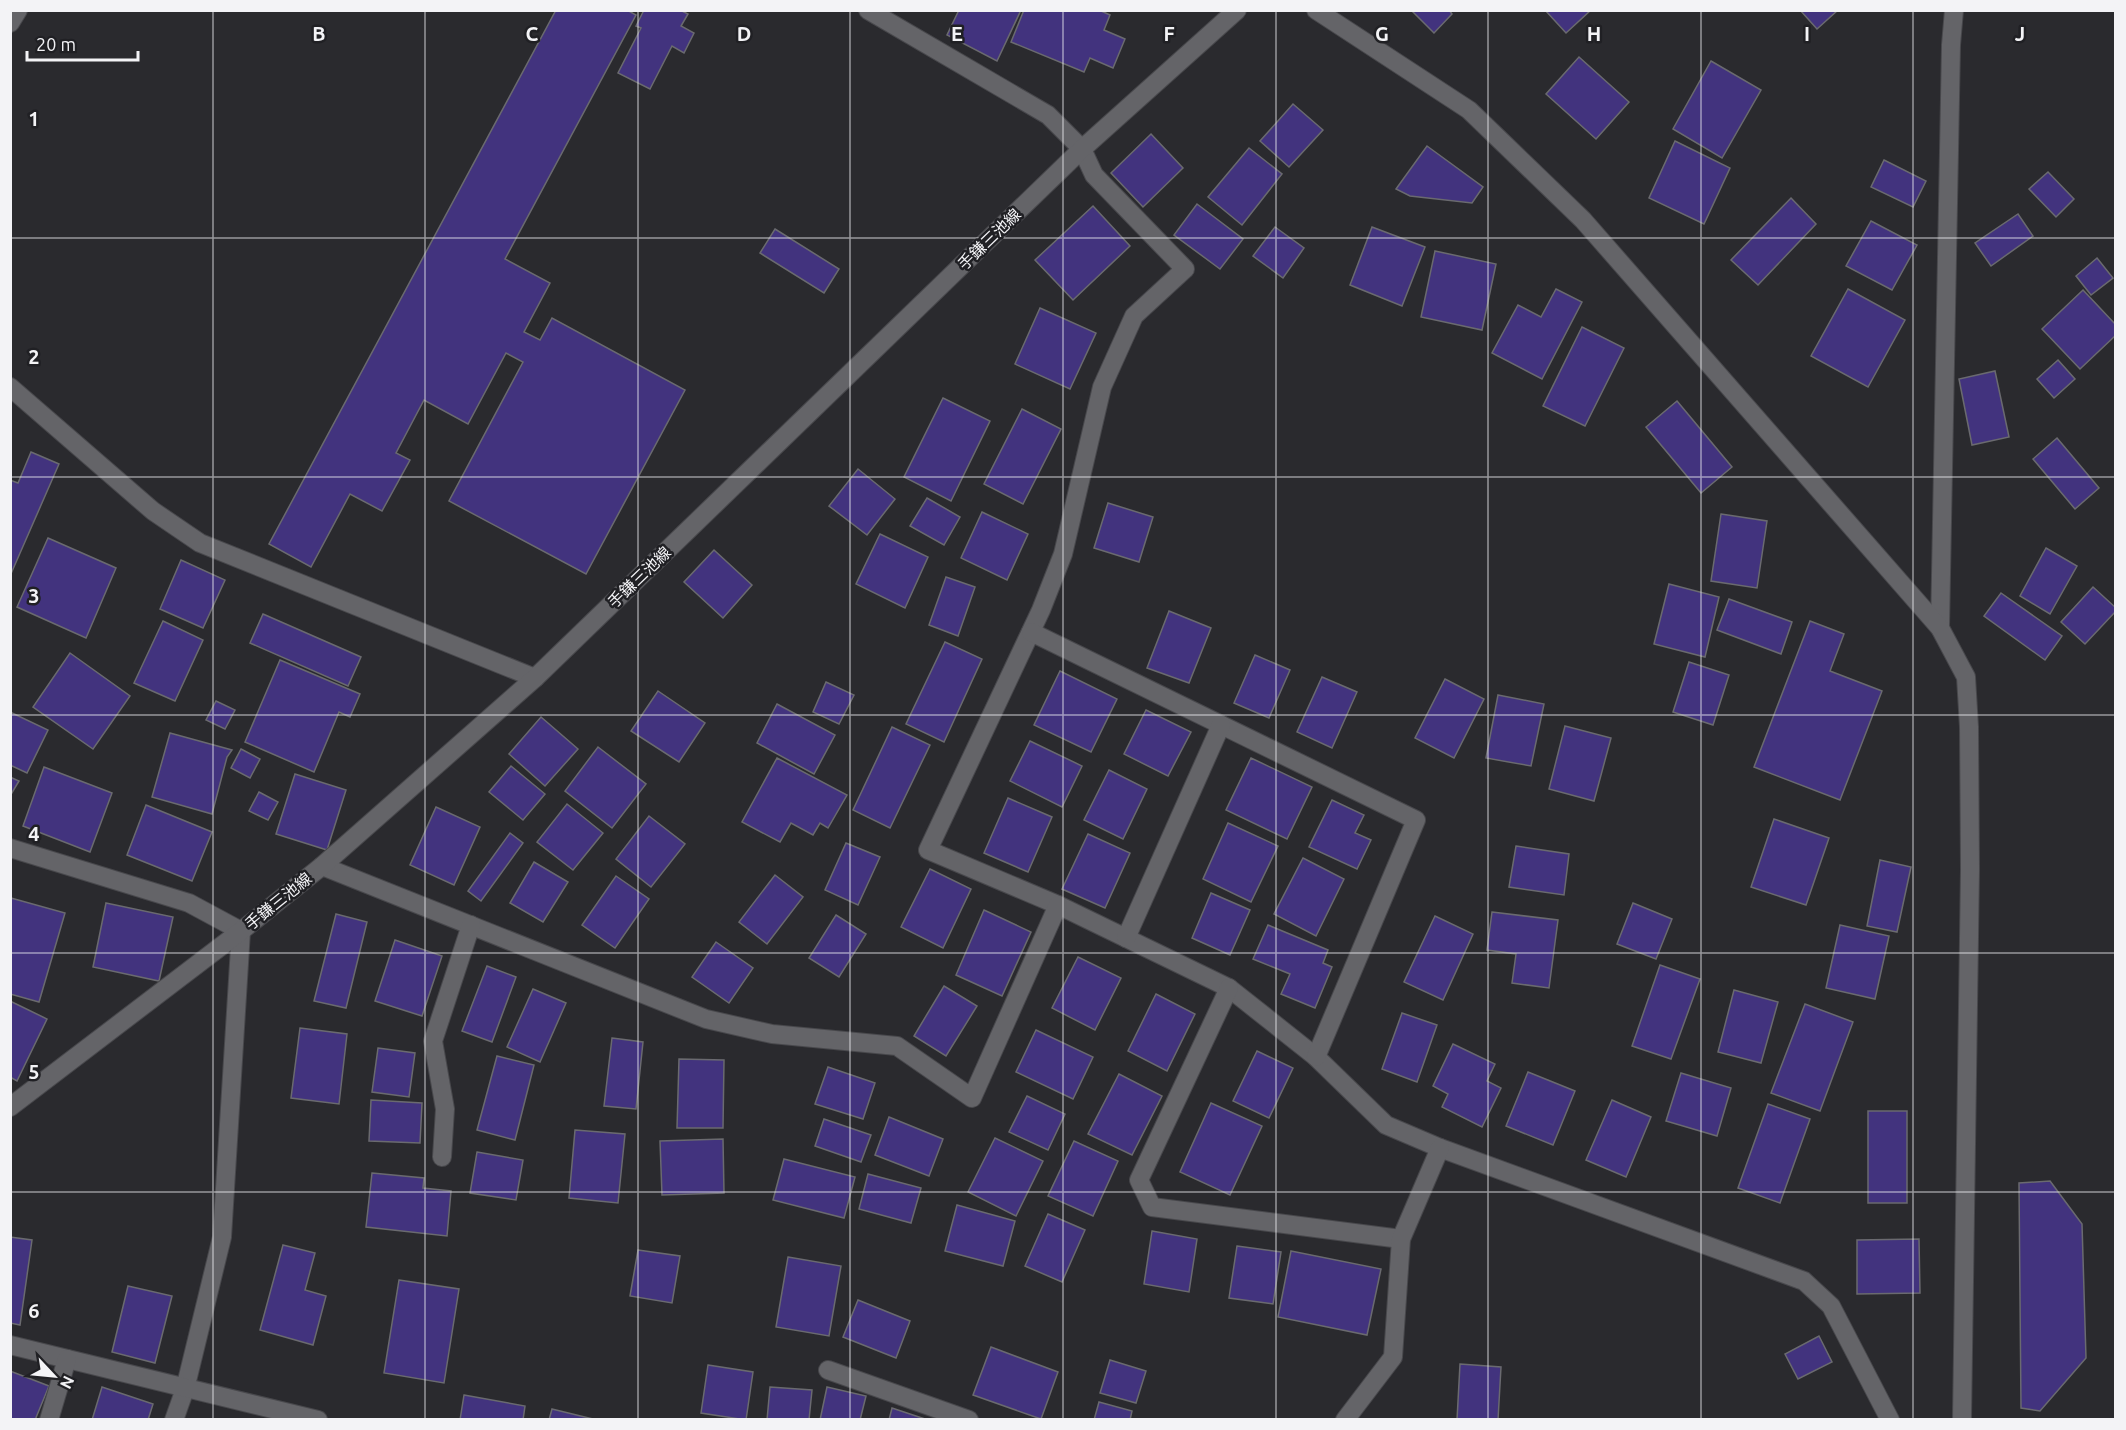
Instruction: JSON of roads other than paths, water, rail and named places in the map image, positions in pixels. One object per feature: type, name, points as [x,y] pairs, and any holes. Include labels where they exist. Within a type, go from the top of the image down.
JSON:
[{"type":"street","points":[[10,23],[18,10]]},
{"type":"street","points":[[868,10],[1048,115],[1082,149],[1094,175],[1185,269],[1134,316],[1101,387],[1063,554],[1031,632],[928,850],[1058,905],[1229,988],[1316,1057],[1386,1125],[1440,1148],[1804,1281],[1831,1306],[1890,1419]]},
{"type":"street","name":"手鎌三池線","points":[[10,1107],[241,931],[322,866],[535,678],[1082,149],[1237,10]]},
{"type":"street","points":[[1316,10],[1469,110],[1583,220],[1940,628],[1966,677],[1969,727],[1970,869],[1962,1419]]},
{"type":"street","points":[[1940,628],[1950,69],[1954,10]]},
{"type":"street","points":[[10,387],[153,511],[200,543],[535,678]]},
{"type":"street","points":[[1031,632],[1416,820],[1316,1057]]},
{"type":"street","points":[[1126,938],[1221,725]]},
{"type":"street","points":[[10,848],[189,903],[241,931],[222,1237],[185,1389],[174,1419]]},
{"type":"street","points":[[322,866],[706,1019],[772,1034],[897,1046],[972,1098],[1058,905]]},
{"type":"street","points":[[442,1157],[445,1109],[433,1041],[471,925]]},
{"type":"street","points":[[1229,988],[1139,1180],[1152,1207],[1401,1239]]},
{"type":"street","points":[[1345,1419],[1393,1357],[1401,1239],[1440,1148]]},
{"type":"street","points":[[10,1345],[185,1389],[318,1419]]},
{"type":"street","points":[[49,1419],[67,1359]]},
{"type":"street","points":[[828,1370],[969,1419]]}]
